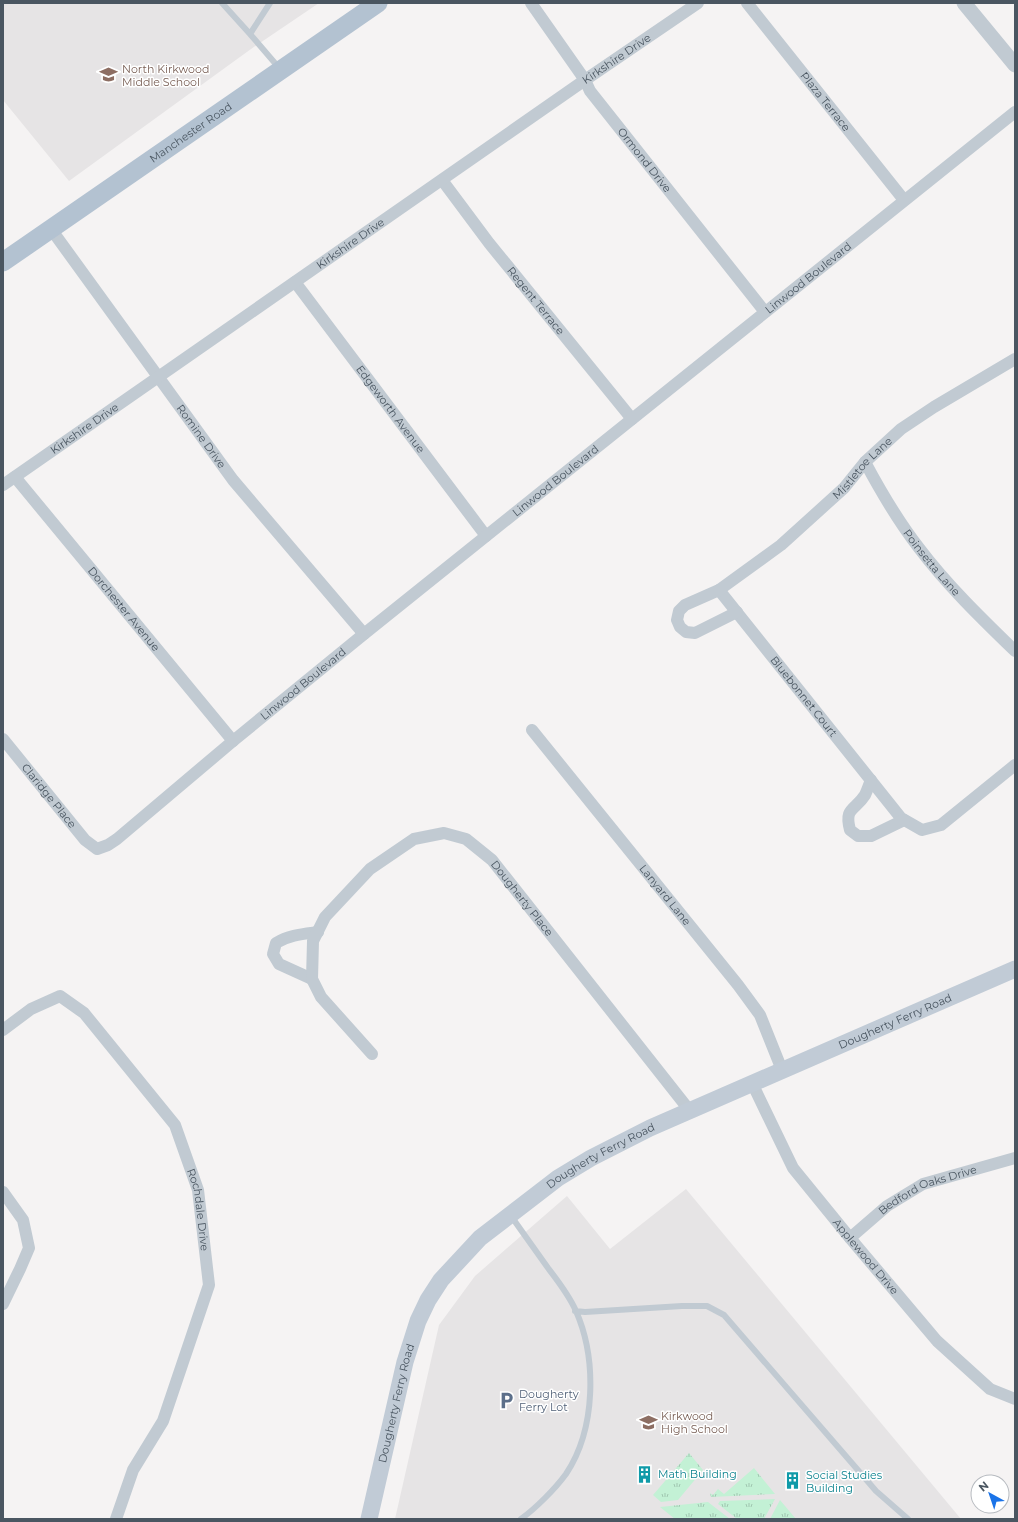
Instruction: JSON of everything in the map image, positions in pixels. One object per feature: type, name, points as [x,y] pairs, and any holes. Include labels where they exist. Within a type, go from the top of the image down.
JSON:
[{"type":"main road","name":"Manchester Road","points":[[3,262],[378,3]]},
{"type":"main road","name":"Dougherty Ferry Road","points":[[369,1519],[401,1378],[418,1321],[428,1300],[441,1280],[480,1238],[568,1172],[636,1135],[1015,969]]},
{"type":"street","name":"Ormond Drive","points":[[531,3],[585,80],[595,97],[765,312]]},
{"type":"street","name":"Kirkshire Drive","points":[[3,485],[158,376],[698,3]]},
{"type":"street","name":"Plaza Terrace","points":[[747,3],[904,200]]},
{"type":"street","points":[[969,5],[1015,65]]},
{"type":"street","name":"Linwood Boulevard","points":[[97,849],[108,845],[117,839],[233,741],[364,634],[1015,112]]},
{"type":"street","name":"Regent Terrace","points":[[442,180],[489,243],[632,419]]},
{"type":"street","name":"Romine Drive","points":[[51,229],[233,480],[364,634]]},
{"type":"street","name":"Edgeworth Avenue","points":[[295,282],[486,536]]},
{"type":"street","name":"Mistletoe Lane","points":[[719,590],[781,545],[844,488],[865,462],[900,430],[934,407],[1015,359]]},
{"type":"street","name":"Poinsetta Lane","points":[[865,462],[889,505],[919,548],[965,602],[1015,651]]},
{"type":"street","name":"Dorchester Avenue","points":[[15,477],[233,741]]},
{"type":"street","points":[[719,590],[696,599],[679,610],[677,620],[680,627],[686,632],[695,633],[736,612]]},
{"type":"street","name":"Bluebonnet Court","points":[[719,590],[904,820],[922,830],[941,825],[1015,765]]},
{"type":"street","name":"Lanyard Lane","points":[[532,730],[738,984],[760,1015],[782,1070]]},
{"type":"street","name":"Claridge Place","points":[[3,739],[75,830],[97,849]]},
{"type":"street","points":[[871,780],[864,796],[852,808],[847,819],[850,830],[858,836],[872,836],[904,820]]},
{"type":"street","name":"Dougherty Place","points":[[372,1054],[321,997],[312,979],[313,941],[325,917],[370,869],[414,838],[444,833],[466,839],[492,860],[690,1111]]},
{"type":"street","points":[[312,979],[279,964],[273,954],[276,943],[283,939],[318,932]]},
{"type":"street","name":"Rochdale Drive","points":[[3,1030],[31,1009],[60,996],[84,1013],[175,1125],[198,1190],[209,1285],[163,1422],[133,1470],[116,1519]]},
{"type":"street","name":"Applewood Drive","points":[[752,1083],[793,1168],[850,1238],[937,1341],[990,1389],[1015,1399]]},
{"type":"street","name":"Bedford Oaks Drive","points":[[850,1238],[887,1206],[923,1184],[1015,1158]]},
{"type":"street","points":[[3,1192],[23,1220],[29,1248],[3,1304]]},
{"type":"lane","points":[[222,3],[281,70]]},
{"type":"lane","points":[[250,34],[270,3]]},
{"type":"lane","points":[[510,1215],[563,1289],[575,1310],[586,1342],[591,1379],[587,1419],[578,1450],[566,1474],[534,1510],[521,1519]]},
{"type":"lane","points":[[575,1310],[585,1312],[682,1306],[707,1306],[724,1315],[876,1491],[908,1519]]},
{"type":"shaded area","name":"North Kirkwood Middle School","points":[[3,3],[319,3],[251,49],[69,181],[3,100]]},
{"type":"shaded area","name":"Kirkwood High School","points":[[686,1189],[961,1519],[395,1519],[439,1325],[475,1276],[567,1196],[610,1249]]},
{"type":"green space","points":[[689,1453],[703,1470],[678,1500],[661,1502],[653,1495]]},
{"type":"green space","points":[[754,1468],[775,1494],[711,1497],[710,1493],[713,1495],[718,1489],[724,1494]]},
{"type":"green space","points":[[775,1499],[764,1519],[737,1519],[718,1504],[720,1501]]},
{"type":"green space","points":[[780,1500],[796,1519],[770,1519]]},
{"type":"green space","points":[[708,1502],[730,1519],[675,1519],[660,1507]]},
{"type":"place","name":"North Kirkwood Middle School","points":[[109,75]]},
{"type":"place","name":"Dougherty Ferry Lot","points":[[506,1400]]},
{"type":"place","name":"Kirkwood High School","points":[[648,1422]]},
{"type":"place","name":"Math Building","points":[[645,1474]]},
{"type":"place","name":"Social Studies Building","points":[[793,1481]]}]
